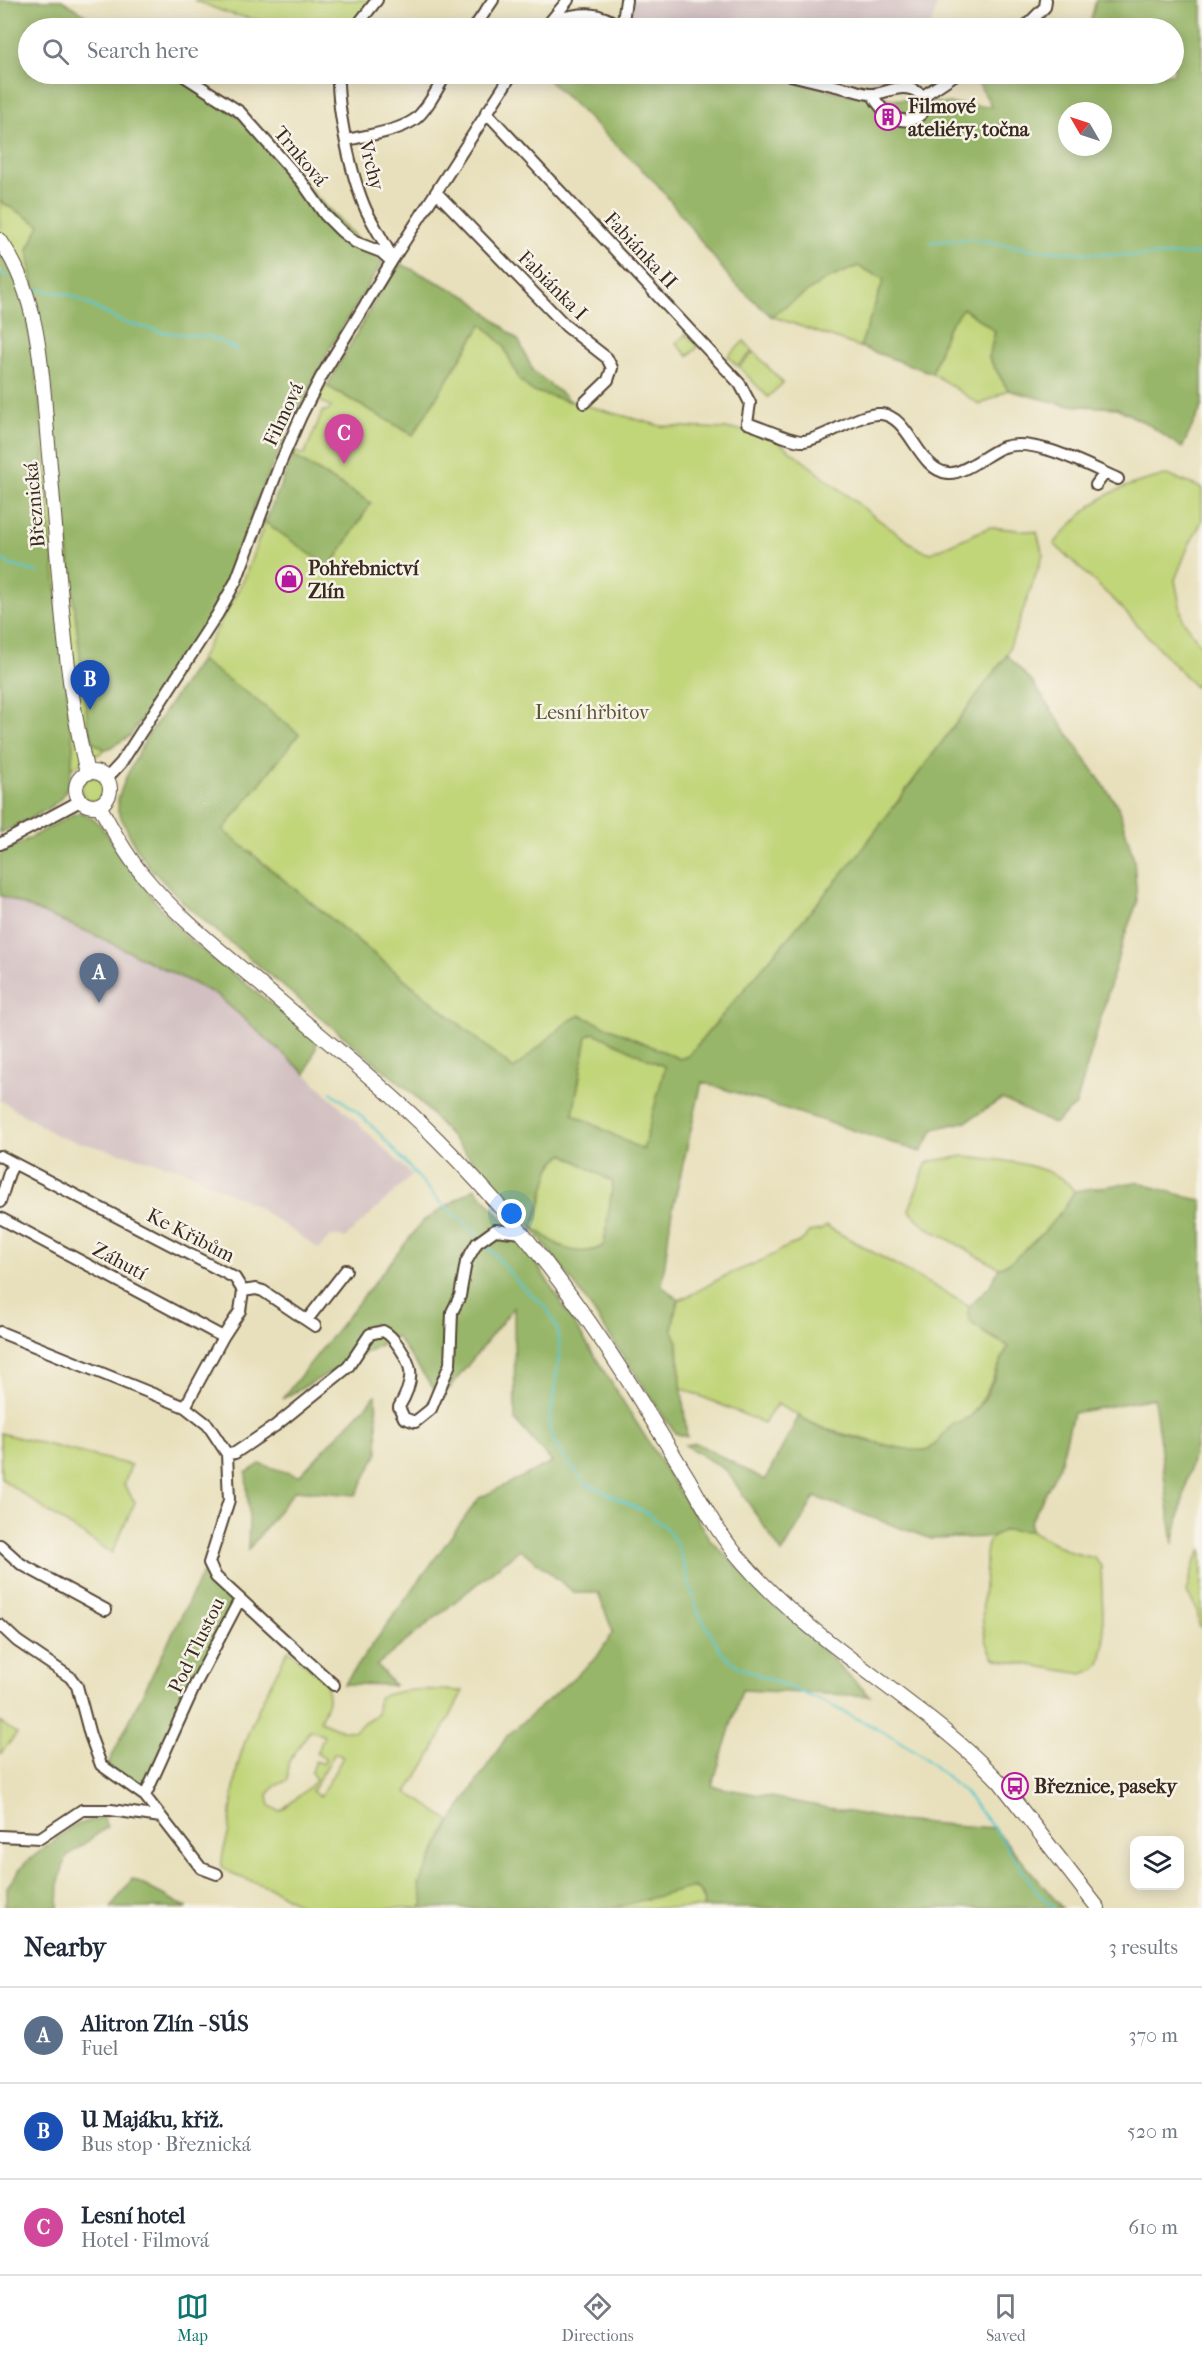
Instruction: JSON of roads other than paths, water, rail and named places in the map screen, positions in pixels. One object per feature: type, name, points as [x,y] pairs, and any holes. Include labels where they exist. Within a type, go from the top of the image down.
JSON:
[{"type":"main road","name":"Březnická","points":[[0,240],[14,262],[25,288],[39,351],[68,656],[87,772],[80,777],[76,785],[76,794],[80,801]]},
{"type":"main road","points":[[80,801],[91,806],[99,805],[105,802],[110,792],[107,778],[96,772],[87,772]]},
{"type":"main road","points":[[99,805],[128,855],[166,900],[201,934],[420,1123],[522,1233],[559,1280],[606,1347],[716,1526],[739,1558],[781,1602],[816,1633],[932,1720],[985,1766],[1098,1908]]},
{"type":"street","points":[[363,18],[377,0]]},
{"type":"street","points":[[481,18],[493,0]]},
{"type":"street","points":[[553,18],[568,0]]},
{"type":"street","points":[[623,18],[626,0]]},
{"type":"street","points":[[1034,18],[1044,7],[1046,0]]},
{"type":"street","points":[[566,18],[583,12],[605,18]]},
{"type":"street","name":"Trnková","points":[[197,84],[240,112],[302,182],[325,215],[341,231],[355,242],[381,252],[392,260]]},
{"type":"street","name":"Vrchy","points":[[338,84],[339,104],[352,166],[365,208],[392,260]]},
{"type":"street","points":[[347,140],[395,128],[415,119],[439,84]]},
{"type":"street","name":"Filmová","points":[[107,778],[121,763],[217,615],[236,581],[261,512],[301,416],[333,356],[505,84]]},
{"type":"street","points":[[829,84],[872,94],[904,88],[918,92],[925,106],[919,118],[905,121],[894,118],[884,111],[872,94]]},
{"type":"street","points":[[922,96],[941,84]]},
{"type":"street","name":"Fabiánka II","points":[[486,112],[740,384],[750,403],[747,423],[802,441],[869,416],[886,414],[898,423],[933,466],[948,473],[956,472],[1002,448],[1017,445],[1045,449],[1105,473]]},
{"type":"street","name":"Fabiánka I","points":[[437,193],[566,326],[607,358],[612,368],[608,380],[584,403]]},
{"type":"street","points":[[1096,485],[1105,473],[1118,479]]},
{"type":"street","points":[[0,844],[80,801]]},
{"type":"street","name":"Ke Křibům","points":[[0,1156],[235,1278],[243,1291],[240,1311],[223,1337],[185,1407]]},
{"type":"street","points":[[0,1202],[14,1164]]},
{"type":"street","name":"Záhutí","points":[[0,1218],[223,1337]]},
{"type":"street","points":[[0,1332],[185,1407],[208,1425],[227,1454],[235,1453],[276,1426],[348,1367],[370,1334],[383,1331],[391,1335],[410,1371],[407,1394],[399,1407],[404,1418],[415,1422],[431,1409],[450,1364],[452,1312],[460,1296],[466,1262],[477,1243],[495,1230],[522,1233]]},
{"type":"street","points":[[243,1291],[256,1289],[263,1291],[311,1323],[346,1270]]},
{"type":"street","name":"Pod Tlustou","points":[[145,1797],[196,1683],[240,1599],[216,1577],[209,1563],[229,1500],[227,1454]]},
{"type":"street","points":[[0,1545],[21,1564],[106,1610]]},
{"type":"street","points":[[240,1599],[334,1685]]},
{"type":"street","points":[[0,1625],[17,1641],[70,1677],[77,1686],[90,1735],[101,1765],[145,1797],[201,1868],[216,1874]]},
{"type":"street","points":[[0,1836],[40,1838],[82,1810],[111,1810],[161,1817]]},
{"type":"waterway","points":[[931,242],[972,239],[1036,250],[1138,256],[1202,254]]},
{"type":"waterway","points":[[0,272],[7,276]]},
{"type":"waterway","points":[[36,289],[71,295],[122,322],[162,332],[211,337],[237,350]]},
{"type":"waterway","points":[[0,558],[10,565],[37,572]]},
{"type":"waterway","points":[[331,1092],[379,1133],[440,1202],[479,1235]]},
{"type":"waterway","points":[[484,1242],[521,1286],[546,1307],[557,1328],[560,1349],[549,1427],[556,1446],[584,1482],[647,1513],[664,1526],[677,1543],[698,1612],[722,1653],[739,1667],[822,1701],[888,1734],[920,1754],[966,1794],[999,1835],[1038,1893],[1054,1908]]},
{"type":"place","name":"Filmové ateliéry, točna","points":[[888,117]]},
{"type":"place","name":"Lesní hotel","points":[[344,464]]},
{"type":"place","name":"Pohřebnictví Zlín","points":[[289,579]]},
{"type":"place","name":"U Majáku, křiž.","points":[[90,710]]},
{"type":"place","name":"Alitron Zlín - SÚS","points":[[99,1003]]},
{"type":"place","name":"Březnice, paseky","points":[[1015,1786]]},
{"type":"park label","name":"Lesní hřbitov","points":[[592,712]]}]
